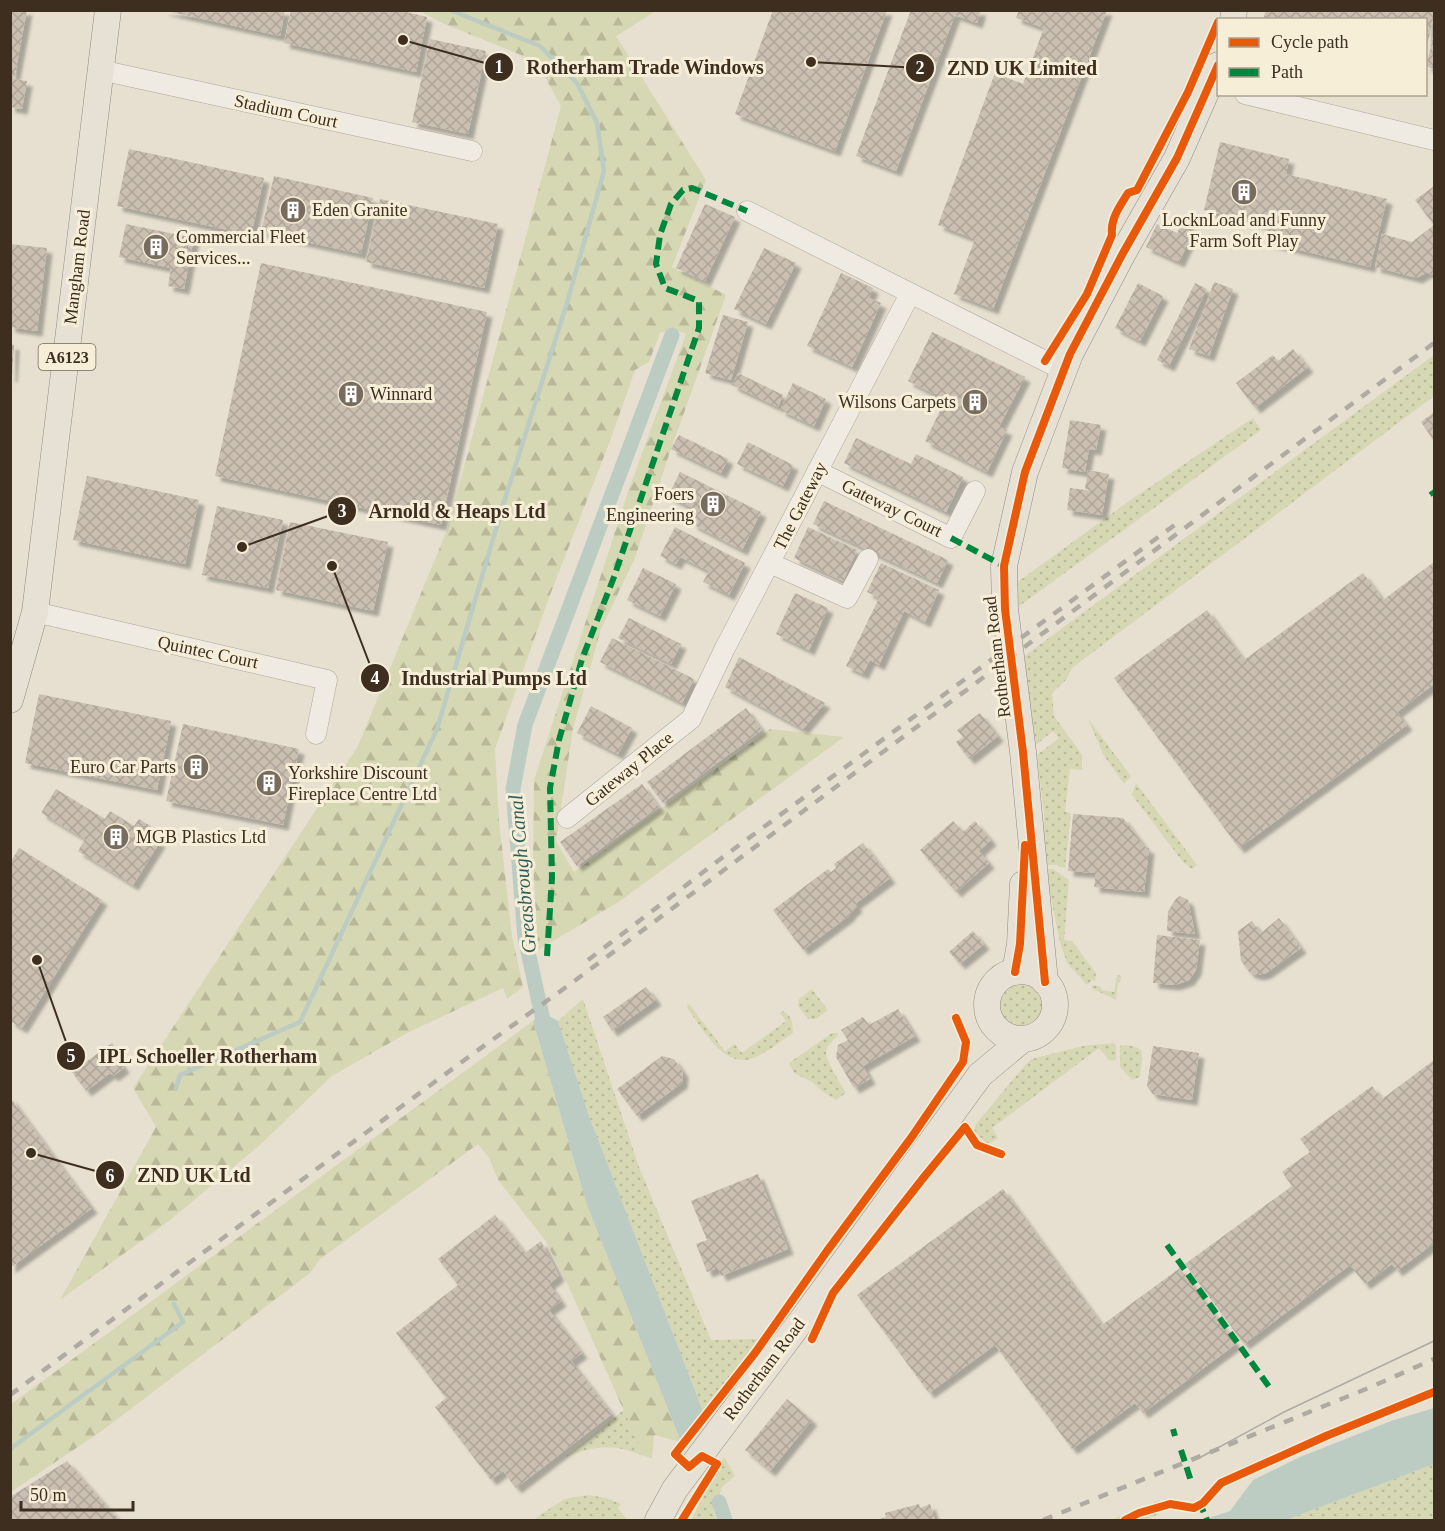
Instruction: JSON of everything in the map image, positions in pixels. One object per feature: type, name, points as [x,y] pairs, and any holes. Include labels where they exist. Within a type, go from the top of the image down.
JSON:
[{"type":"main road","name":"Mangham Road","points":[[10,700],[34,612],[71,326],[108,10]]},
{"type":"main road","name":"Rotherham Road","points":[[658,1521],[682,1480],[980,1075],[1023,1039],[1038,1035],[1051,1021],[1054,999],[1045,982],[1027,788],[1005,609],[1004,566],[1025,472],[1064,370],[1123,253],[1177,158],[1217,67]]},
{"type":"main road","name":"Rotherham Road","points":[[980,1075],[993,1024],[988,1013],[989,994],[1000,979],[1015,972],[1020,944],[1027,788]]},
{"type":"main road","points":[[1015,972],[1036,975],[1045,982]]},
{"type":"main road","points":[[993,1024],[1001,1033],[1011,1038],[1023,1039]]},
{"type":"street","name":"Stadium Court","points":[[100,70],[472,151]]},
{"type":"street","points":[[1253,96],[1434,140]]},
{"type":"street","points":[[747,211],[1064,370]]},
{"type":"street","name":"The Gateway","points":[[691,719],[725,648],[910,294]]},
{"type":"street","name":"Gateway Court","points":[[817,471],[951,538],[975,491]]},
{"type":"street","points":[[770,563],[848,598],[868,559]]},
{"type":"street","name":"Quintec Court","points":[[34,612],[327,680],[316,734]]},
{"type":"street","name":"Gateway Place","points":[[567,818],[691,719]]},
{"type":"green space","points":[[420,11],[656,11],[616,36],[706,180],[672,267],[726,295],[635,558],[601,629],[573,729],[556,841],[574,872],[770,729],[844,737],[620,901],[538,950],[533,860],[534,780],[630,486],[686,334],[673,329],[660,333],[649,362],[635,370],[495,749],[499,821],[512,936],[523,987],[507,999],[503,988],[409,1032],[332,1076],[261,1144],[169,1221],[60,1300],[156,1127],[133,1088],[358,746],[447,530],[561,106],[536,61],[442,23]]},
{"type":"green space","points":[[1434,355],[1434,396],[1072,668],[1066,680],[1052,693],[1054,716],[1082,755],[1082,770],[1070,769],[1065,812],[1071,813],[1065,868],[1043,865],[1044,814],[1037,755],[1059,738],[1053,731],[1036,745],[1023,657]]},
{"type":"green space","points":[[1253,418],[1261,430],[1014,610],[1015,584],[1132,499]]},
{"type":"green space","points":[[1088,719],[1131,776],[1124,784],[1103,754]]},
{"type":"green space","points":[[1136,783],[1197,865],[1192,869],[1183,862],[1132,795]]},
{"type":"green space","points":[[1045,869],[1053,869],[1069,880],[1064,940],[1072,941],[1096,973],[1095,981],[1092,980],[1087,985],[1067,963],[1060,942]]},
{"type":"green space","points":[[1117,975],[1121,976],[1116,1000],[1091,988],[1093,985],[1101,987],[1101,990],[1114,992]]},
{"type":"green space","points":[[1021,985],[1029,986],[1036,991],[1041,998],[1041,1014],[1036,1021],[1029,1026],[1021,1027],[1013,1026],[1006,1021],[1001,1014],[1000,1006],[1001,998],[1006,991],[1013,986]]},
{"type":"green space","points":[[812,989],[828,1010],[816,1019],[808,1019],[798,1006],[799,999]]},
{"type":"green space","points":[[583,999],[639,1167],[711,1340],[758,1339],[704,1414],[589,1116],[558,1021]]},
{"type":"green space","points":[[689,1004],[725,1051],[735,1044],[742,1053],[786,1021],[780,1013],[783,1011],[791,1020],[793,1033],[754,1058],[743,1060],[733,1058],[724,1053],[707,1036],[688,1009]]},
{"type":"green space","points":[[533,1021],[587,1205],[681,1442],[654,1435],[652,1458],[644,1456],[563,1274],[545,1240],[498,1180],[489,1158],[478,1144],[320,1259],[310,1273],[103,1430],[11,1492],[10,1405]]},
{"type":"green space","points":[[832,1033],[838,1033],[838,1035],[826,1052],[831,1067],[846,1093],[836,1100],[812,1082],[794,1073],[789,1063]]},
{"type":"green space","points":[[1114,1043],[1116,1060],[1110,1061],[1099,1048],[992,1128],[998,1138],[987,1145],[974,1130],[976,1124],[1032,1059],[1083,1046]]},
{"type":"green space","points":[[1120,1045],[1136,1047],[1142,1052],[1140,1077],[1132,1080],[1120,1067]]},
{"type":"green space","points":[[625,1409],[645,1448],[644,1456],[623,1449],[604,1447],[585,1450],[564,1458]]},
{"type":"green space","points":[[724,1457],[735,1476],[723,1486],[713,1509],[716,1520],[693,1520],[692,1518]]},
{"type":"green space","points":[[1434,1464],[1434,1520],[1286,1520]]},
{"type":"green space","points":[[588,1495],[607,1498],[621,1504],[618,1508],[627,1520],[537,1520],[535,1518],[565,1499]]},
{"type":"green space","points":[[1160,1500],[1159,1514],[1146,1520],[1111,1520]]},
{"type":"shaded area","points":[[545,1010],[558,1021],[589,1116],[704,1414],[681,1442],[587,1205],[533,1021]]},
{"type":"shaded area","points":[[1434,1408],[1434,1464],[1286,1520],[1203,1520],[1230,1511],[1253,1480],[1300,1457],[1391,1421]]},
{"type":"building","points":[[10,10],[27,10],[14,79],[27,81],[22,109],[10,107]]},
{"type":"building","points":[[162,10],[285,10],[280,36]]},
{"type":"building","points":[[291,10],[398,10],[427,17],[416,72],[284,43]]},
{"type":"building","points":[[773,10],[887,10],[835,151],[735,114]]},
{"type":"building","points":[[911,10],[981,10],[977,23],[955,15],[896,171],[856,156]]},
{"type":"building","points":[[1019,10],[1107,10],[993,309],[954,294],[975,239],[938,225],[995,73],[1023,84],[1044,28],[1016,18]]},
{"type":"building","points":[[1266,10],[1434,10],[1427,45],[1427,18],[1264,18]]},
{"type":"building","points":[[1434,34],[1434,69],[1427,66]]},
{"type":"building","points":[[430,39],[486,51],[468,134],[412,122]]},
{"type":"building","points":[[1220,142],[1289,159],[1286,174],[1387,199],[1370,267],[1266,242],[1269,226],[1204,210]]},
{"type":"building","points":[[129,149],[264,178],[251,235],[117,206]]},
{"type":"building","points":[[274,176],[373,198],[361,254],[261,232]]},
{"type":"building","points":[[1434,186],[1434,225],[1415,200]]},
{"type":"building","points":[[380,199],[498,224],[484,288],[366,262]]},
{"type":"building","points":[[705,204],[735,217],[705,281],[676,268]]},
{"type":"building","points":[[1182,223],[1195,228],[1179,262],[1146,247],[1157,224],[1177,233]]},
{"type":"building","name":"Commercial Fleet Services...","points":[[126,224],[194,238],[184,289],[168,286],[171,268],[119,257]]},
{"type":"building","points":[[1434,225],[1434,273],[1431,275],[1427,272],[1417,278],[1375,267],[1382,234],[1412,242]]},
{"type":"building","points":[[10,244],[47,248],[37,331],[10,327]]},
{"type":"building","points":[[764,248],[796,263],[766,324],[734,309]]},
{"type":"building","name":"Winnard","points":[[261,263],[487,312],[441,525],[215,476]]},
{"type":"building","points":[[841,273],[873,288],[869,298],[881,303],[852,367],[807,346]]},
{"type":"building","points":[[1214,282],[1233,289],[1209,356],[1189,349]]},
{"type":"building","points":[[1138,283],[1163,296],[1140,341],[1115,328]]},
{"type":"building","points":[[1195,283],[1207,289],[1169,366],[1157,360]]},
{"type":"building","points":[[723,315],[748,322],[731,380],[705,373]]},
{"type":"building","name":"Wilsons Carpets","points":[[932,332],[1025,377],[999,427],[1007,430],[987,472],[925,441],[940,411],[934,394],[908,381]]},
{"type":"building","points":[[10,344],[14,345],[12,377],[10,377]]},
{"type":"building","points":[[1293,349],[1308,367],[1255,408],[1236,383],[1273,355],[1278,361]]},
{"type":"building","points":[[738,373],[783,395],[778,407],[732,385]]},
{"type":"building","points":[[793,383],[826,399],[814,426],[780,410]]},
{"type":"building","points":[[1434,412],[1434,441],[1421,422]]},
{"type":"building","points":[[1070,420],[1101,425],[1096,450],[1089,449],[1085,472],[1062,468]]},
{"type":"building","points":[[679,435],[728,459],[721,473],[671,449]]},
{"type":"building","points":[[856,438],[911,464],[916,454],[963,477],[946,512],[844,463]]},
{"type":"building","points":[[748,442],[793,465],[783,486],[737,464]]},
{"type":"building","points":[[1088,470],[1109,474],[1102,515],[1067,510],[1070,488],[1093,491],[1085,489]]},
{"type":"building","name":"Foers Engineering","points":[[680,472],[761,512],[742,550],[692,524],[698,511],[668,496]]},
{"type":"building","points":[[87,476],[199,500],[185,564],[73,540]]},
{"type":"building","points":[[824,501],[948,560],[937,583],[813,524]]},
{"type":"building","points":[[217,506],[283,520],[268,588],[202,575]]},
{"type":"building","points":[[290,522],[388,542],[373,611],[276,590]]},
{"type":"building","points":[[675,527],[745,563],[729,595],[703,582],[709,571],[680,557],[676,564],[660,556]]},
{"type":"building","points":[[808,527],[857,550],[843,581],[794,558]]},
{"type":"building","points":[[1434,562],[1434,684],[1397,712],[1407,725],[1239,848],[1114,678],[1207,610],[1244,660],[1363,573],[1383,600]]},
{"type":"building","points":[[881,563],[939,590],[925,622],[904,611],[879,665],[870,660],[863,674],[846,666],[879,598],[867,592]]},
{"type":"building","points":[[643,568],[676,584],[660,616],[627,600]]},
{"type":"building","points":[[795,593],[828,608],[809,650],[776,634]]},
{"type":"building","points":[[629,618],[681,644],[671,664],[618,638]]},
{"type":"building","points":[[612,638],[694,679],[682,703],[600,662]]},
{"type":"building","points":[[739,657],[825,703],[803,729],[725,687]]},
{"type":"building","points":[[39,694],[171,721],[157,790],[25,763]]},
{"type":"building","points":[[591,706],[632,728],[618,754],[577,733]]},
{"type":"building","points":[[746,708],[762,730],[663,803],[647,782]]},
{"type":"building","points":[[980,713],[998,736],[969,759],[956,742],[963,737],[957,730]]},
{"type":"building","points":[[183,724],[299,749],[283,825],[166,801]]},
{"type":"building","points":[[642,784],[659,807],[577,866],[560,842]]},
{"type":"building","name":"MGB Plastics Ltd","points":[[56,789],[105,819],[110,811],[134,826],[139,819],[152,827],[148,835],[160,842],[133,885],[78,851],[85,839],[41,813]]},
{"type":"building","points":[[1073,814],[1123,818],[1146,848],[1149,848],[1144,892],[1094,887],[1096,873],[1068,871]]},
{"type":"building","points":[[953,821],[963,832],[975,821],[991,840],[979,851],[989,863],[956,892],[920,850]]},
{"type":"building","points":[[863,843],[890,878],[855,904],[857,907],[850,915],[803,950],[773,910],[828,869],[831,872],[836,868],[834,864]]},
{"type":"building","points":[[19,848],[102,900],[22,1028],[10,1021],[10,863]]},
{"type":"building","points":[[1180,896],[1188,900],[1195,934],[1167,931],[1168,911]]},
{"type":"building","points":[[1279,918],[1301,948],[1266,973],[1258,975],[1250,973],[1241,961],[1238,931],[1252,921],[1261,933]]},
{"type":"building","points":[[973,931],[984,944],[960,964],[949,952]]},
{"type":"building","points":[[1157,935],[1200,940],[1196,970],[1189,980],[1175,985],[1153,983]]},
{"type":"building","points":[[646,987],[656,1000],[612,1031],[603,1017]]},
{"type":"building","points":[[898,1009],[915,1036],[863,1066],[870,1079],[854,1088],[836,1057],[838,1045],[848,1040],[841,1030],[863,1017],[869,1025]]},
{"type":"building","points":[[112,1043],[120,1055],[117,1057],[124,1068],[113,1076],[110,1073],[86,1091],[72,1072]]},
{"type":"building","points":[[1153,1046],[1199,1053],[1192,1100],[1153,1094],[1147,1086]]},
{"type":"building","points":[[662,1056],[674,1059],[683,1072],[682,1083],[637,1116],[617,1089]]},
{"type":"building","points":[[1434,1060],[1434,1243],[1397,1271],[1392,1264],[1365,1284],[1350,1265],[1244,1344],[1185,1264],[1292,1186],[1282,1172],[1310,1152],[1300,1139],[1372,1086],[1382,1099]]},
{"type":"building","points":[[10,1097],[92,1208],[10,1268]]},
{"type":"building","points":[[758,1174],[788,1249],[721,1276],[718,1268],[707,1272],[696,1244],[707,1240],[691,1201]]},
{"type":"building","points":[[1003,1189],[1102,1325],[1180,1268],[1236,1344],[1143,1413],[1135,1403],[1072,1449],[995,1345],[929,1393],[857,1295]]},
{"type":"building","points":[[495,1215],[525,1253],[541,1241],[559,1276],[549,1284],[561,1301],[549,1310],[582,1353],[571,1361],[612,1414],[516,1488],[503,1471],[491,1480],[435,1407],[446,1398],[396,1333],[458,1285],[438,1259]]},
{"type":"building","points":[[787,1399],[812,1420],[770,1471],[745,1450]]},
{"type":"building","points":[[67,1461],[119,1520],[10,1520],[10,1497]]},
{"type":"building","points":[[919,1504],[920,1508],[930,1504],[935,1520],[876,1520],[886,1517],[885,1513]]},
{"type":"waterway","points":[[176,1088],[180,1075],[300,1022],[437,729],[504,502],[567,303],[604,171],[597,123],[577,83],[540,46],[450,10]]},
{"type":"waterway","name":"Greasbrough Canal","points":[[546,1034],[525,938],[513,789],[525,725],[672,335]]},
{"type":"waterway","points":[[10,1449],[183,1322],[174,1304]]},
{"type":"waterway","name":"Greasbrough Canal","points":[[719,1502],[725,1520]]},
{"type":"tram line","points":[[1201,1457],[1284,1412],[1434,1341]]},
{"type":"railway","points":[[10,1395],[569,985],[1434,343]]},
{"type":"railway","points":[[588,960],[723,857],[1176,524]]},
{"type":"railway","points":[[1043,1520],[1371,1387],[1434,1359]]},
{"type":"marked path","points":[[547,956],[552,878],[550,788],[559,740],[582,659],[614,577],[699,328],[699,301],[665,288],[656,264],[660,235],[671,204],[683,190],[692,188],[747,211]]},
{"type":"marked path","points":[[1431,491],[1434,495]]},
{"type":"marked path","points":[[951,538],[1004,566]]},
{"type":"marked path","points":[[1167,1245],[1270,1388]]},
{"type":"marked path","points":[[1173,1429],[1175,1436]]},
{"type":"marked path","points":[[1181,1450],[1191,1481]]},
{"type":"marked path","points":[[1199,1501],[1207,1520]]},
{"type":"cycle path","points":[[1045,361],[1087,294],[1112,235],[1116,213],[1128,193],[1137,190],[1188,92],[1217,24]]},
{"type":"cycle path","points":[[1045,982],[1023,752],[1005,609],[1004,566],[1025,472],[1070,354],[1123,253],[1177,158],[1217,67]]},
{"type":"cycle path","points":[[1015,972],[1020,944],[1025,845]]},
{"type":"cycle path","points":[[682,1520],[717,1464],[702,1456],[689,1467],[675,1454],[755,1353],[911,1138],[963,1062],[966,1042],[956,1018]]},
{"type":"cycle path","points":[[812,1339],[833,1293],[965,1127],[977,1145],[1001,1154]]},
{"type":"cycle path","points":[[1125,1520],[1139,1513],[1170,1504],[1194,1508],[1203,1503],[1221,1483],[1326,1436],[1434,1392]]},
{"type":"place","name":"Rotherham Trade Windows","points":[[403,40]]},
{"type":"place","name":"ZND UK Limited","points":[[811,62]]},
{"type":"place","name":"LocknLoad and Funny Farm Soft Play","points":[[1244,192]]},
{"type":"place","name":"Eden Granite","points":[[293,210]]},
{"type":"place","name":"Commercial Fleet Services...","points":[[156,247]]},
{"type":"place","name":"Winnard","points":[[351,394]]},
{"type":"place","name":"Wilsons Carpets","points":[[975,402]]},
{"type":"place","name":"Foers Engineering","points":[[713,504]]},
{"type":"place","name":"Arnold & Heaps Ltd","points":[[242,547]]},
{"type":"place","name":"Industrial Pumps Ltd","points":[[332,566]]},
{"type":"place","name":"Euro Car Parts","points":[[196,767]]},
{"type":"place","name":"Yorkshire Discount Fireplace Centre Ltd","points":[[269,783]]},
{"type":"place","name":"MGB Plastics Ltd","points":[[116,837]]},
{"type":"place","name":"IPL Schoeller Rotherham","points":[[37,960]]},
{"type":"place","name":"ZND UK Ltd","points":[[31,1153]]}]
